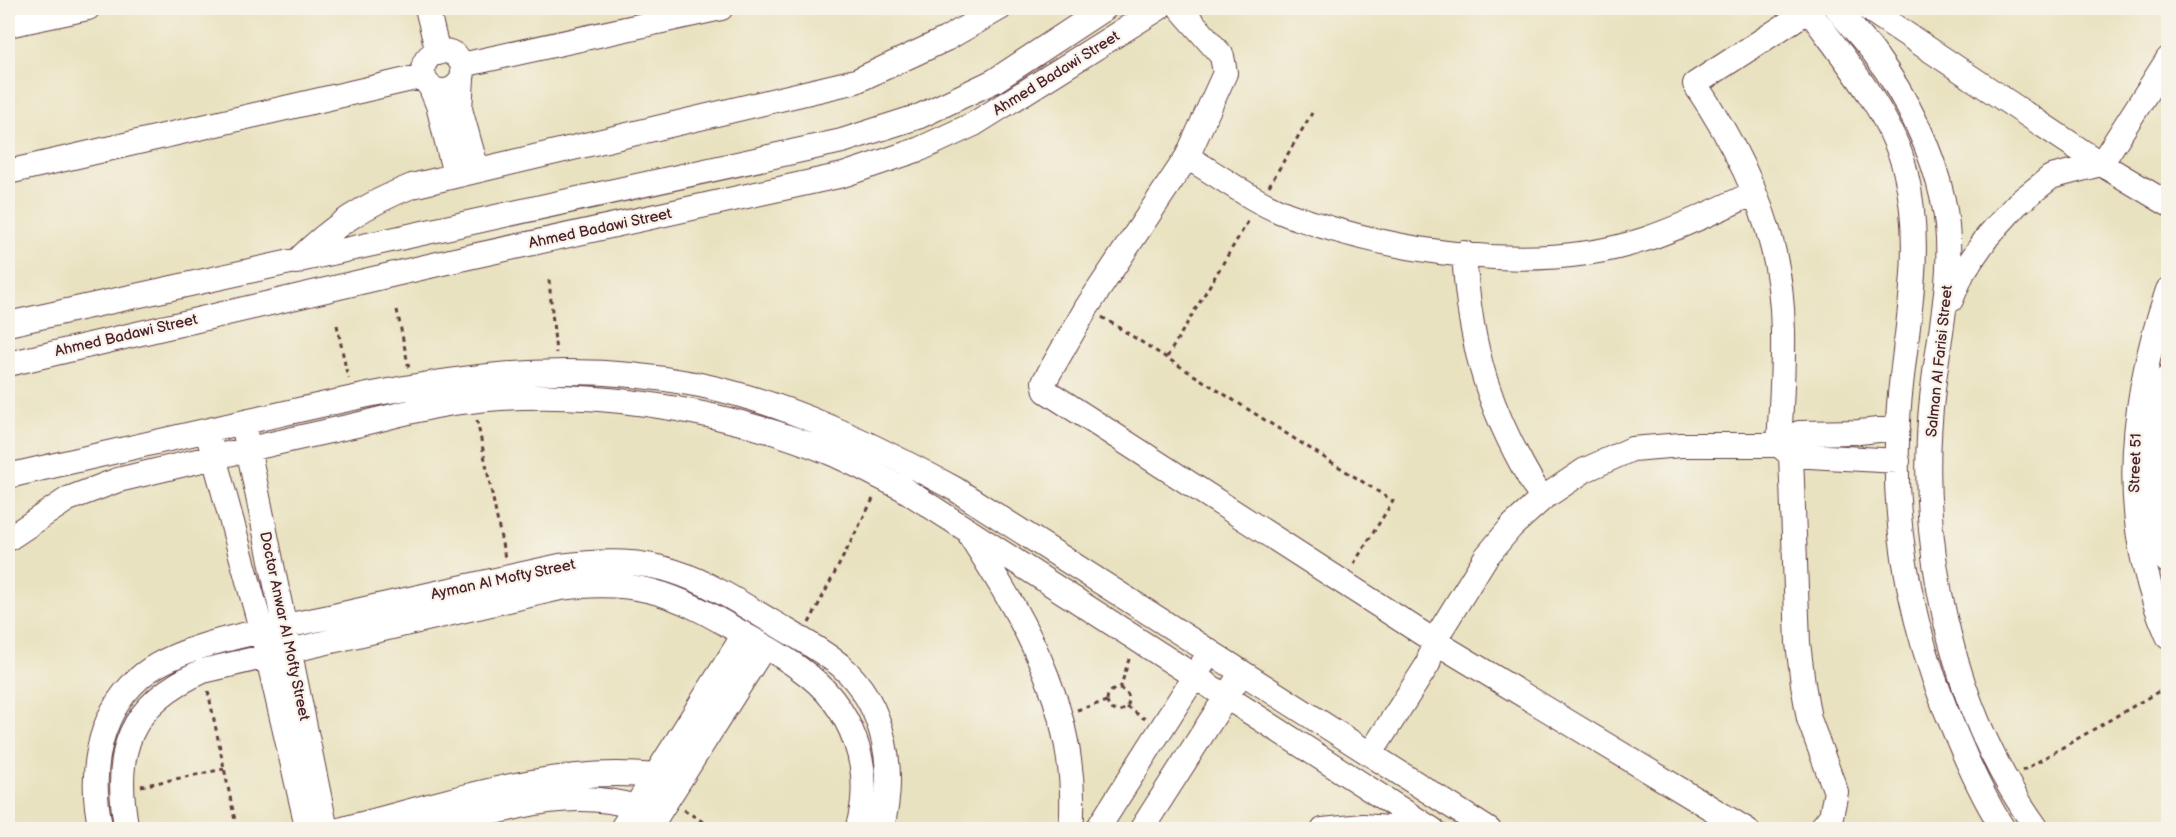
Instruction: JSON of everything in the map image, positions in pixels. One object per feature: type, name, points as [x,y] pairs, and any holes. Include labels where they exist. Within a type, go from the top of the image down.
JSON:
[{"type":"street","points":[[8,25],[88,8]]},
{"type":"street","points":[[427,8],[438,53]]},
{"type":"street","points":[[462,72],[721,8]]},
{"type":"street","points":[[296,262],[340,223],[379,199],[411,186],[856,81],[946,39],[1000,8]]},
{"type":"street","name":"Ahmed Badawi Street","points":[[8,324],[854,138],[920,116],[994,81],[1105,8]]},
{"type":"street","name":"Ahmed Badawi Street","points":[[8,364],[455,260],[843,175],[920,149],[974,124],[1159,8]]},
{"type":"street","points":[[1180,8],[1215,47],[1225,63],[1225,73],[1187,157],[1087,307],[1044,382],[1047,391],[1434,640],[1747,830]]},
{"type":"street","points":[[1820,830],[1831,816],[1836,792],[1809,719],[1798,643],[1785,450],[1782,321],[1774,250],[1754,193],[1734,147],[1695,84],[1807,8],[1856,74],[1896,142],[1912,198],[1916,239],[1914,288],[1898,428],[1904,555],[1924,654],[1966,759],[2004,830]]},
{"type":"street","name":"Salman Al Farisi Street","points":[[1837,8],[1874,52],[1905,98],[1929,148],[1943,201],[1949,256],[1945,312],[1933,390],[1930,436],[1929,470],[1934,549],[1947,627],[1965,688],[1989,747],[2038,830]]},
{"type":"street","points":[[1867,8],[2101,164],[2169,204]]},
{"type":"street","points":[[438,53],[451,53],[462,72],[460,109],[466,173],[427,81],[427,60],[438,53]]},
{"type":"street","points":[[1945,312],[1969,263],[1988,236],[2018,204],[2051,177],[2101,164],[2169,59]]},
{"type":"street","points":[[8,172],[427,81],[445,91],[455,87],[462,72]]},
{"type":"street","points":[[1187,157],[1260,201],[1288,214],[1375,240],[1419,249],[1510,257],[1556,256],[1601,250],[1646,239],[1754,193]]},
{"type":"street","points":[[1464,253],[1467,307],[1480,368],[1493,408],[1515,455],[1542,499]]},
{"type":"street","name":"Street 51","points":[[2168,632],[2144,564],[2133,494],[2135,439],[2142,384],[2154,330],[2169,290]]},
{"type":"street","points":[[8,476],[352,397],[513,372],[558,371],[639,375],[701,385],[762,401],[819,422],[896,457],[955,489],[1489,830]]},
{"type":"street","points":[[2169,377],[2160,441],[2159,494],[2169,562]]},
{"type":"street","points":[[8,539],[68,500],[118,480],[248,448],[454,403],[529,398],[587,399],[645,404],[702,414],[759,428],[832,454],[884,479],[1226,695],[1433,830]]},
{"type":"street","name":"Doctor Anwar Al Mofty Street","points":[[242,422],[286,626],[326,830]]},
{"type":"street","points":[[1785,450],[1799,433],[1858,432],[1898,428]]},
{"type":"street","name":"Doctor Anwar Al Mofty Street","points":[[207,431],[262,632],[308,830]]},
{"type":"street","points":[[1365,749],[1428,664],[1434,640],[1486,557],[1512,526],[1542,499],[1585,470],[1632,449],[1681,445],[1785,450],[1898,461]]},
{"type":"street","points":[[967,530],[1007,594],[1040,656],[1060,715],[1070,770],[1071,830]]},
{"type":"street","name":"Ayman Al Mofty Street","points":[[101,830],[94,797],[94,771],[108,720],[120,698],[151,668],[181,652],[286,626],[508,577],[598,561],[636,562],[673,569],[709,583],[840,666],[860,688],[875,714],[885,742],[888,779],[885,815],[881,830]]},
{"type":"street","name":"Ayman Al Mofty Street","points":[[127,830],[121,790],[123,755],[132,731],[147,709],[180,681],[204,671],[268,658],[560,588],[590,584],[621,585],[680,600],[754,640],[801,669],[823,687],[852,731],[861,757],[864,784],[863,811],[857,830]]},
{"type":"street","points":[[621,830],[655,776],[754,640]]},
{"type":"street","points":[[648,830],[667,800],[754,640]]},
{"type":"street","points":[[1097,830],[1194,675],[1212,652]]},
{"type":"street","points":[[1141,830],[1243,671]]},
{"type":"street","points":[[339,830],[550,777],[607,772],[655,776]]},
{"type":"street","points":[[428,830],[552,799],[598,798],[635,807]]},
{"type":"street","points":[[1323,830],[1363,826],[1414,830]]},
{"type":"path","points":[[1167,357],[1312,113]]},
{"type":"path","points":[[549,280],[558,371]]},
{"type":"path","points":[[1087,307],[1393,501],[1343,582]]},
{"type":"path","points":[[397,310],[412,386]]},
{"type":"path","points":[[337,325],[352,397]]},
{"type":"path","points":[[473,401],[508,577]]},
{"type":"path","points":[[800,639],[884,479]]},
{"type":"path","points":[[1120,689],[1136,638]]},
{"type":"path","points":[[204,671],[237,830]]},
{"type":"path","points":[[2006,779],[2169,687]]},
{"type":"path","points":[[1060,715],[1107,701],[1112,690],[1120,689],[1128,696],[1127,707],[1115,711],[1107,701]]},
{"type":"path","points":[[121,790],[224,769]]},
{"type":"path","points":[[667,800],[716,830]]}]
